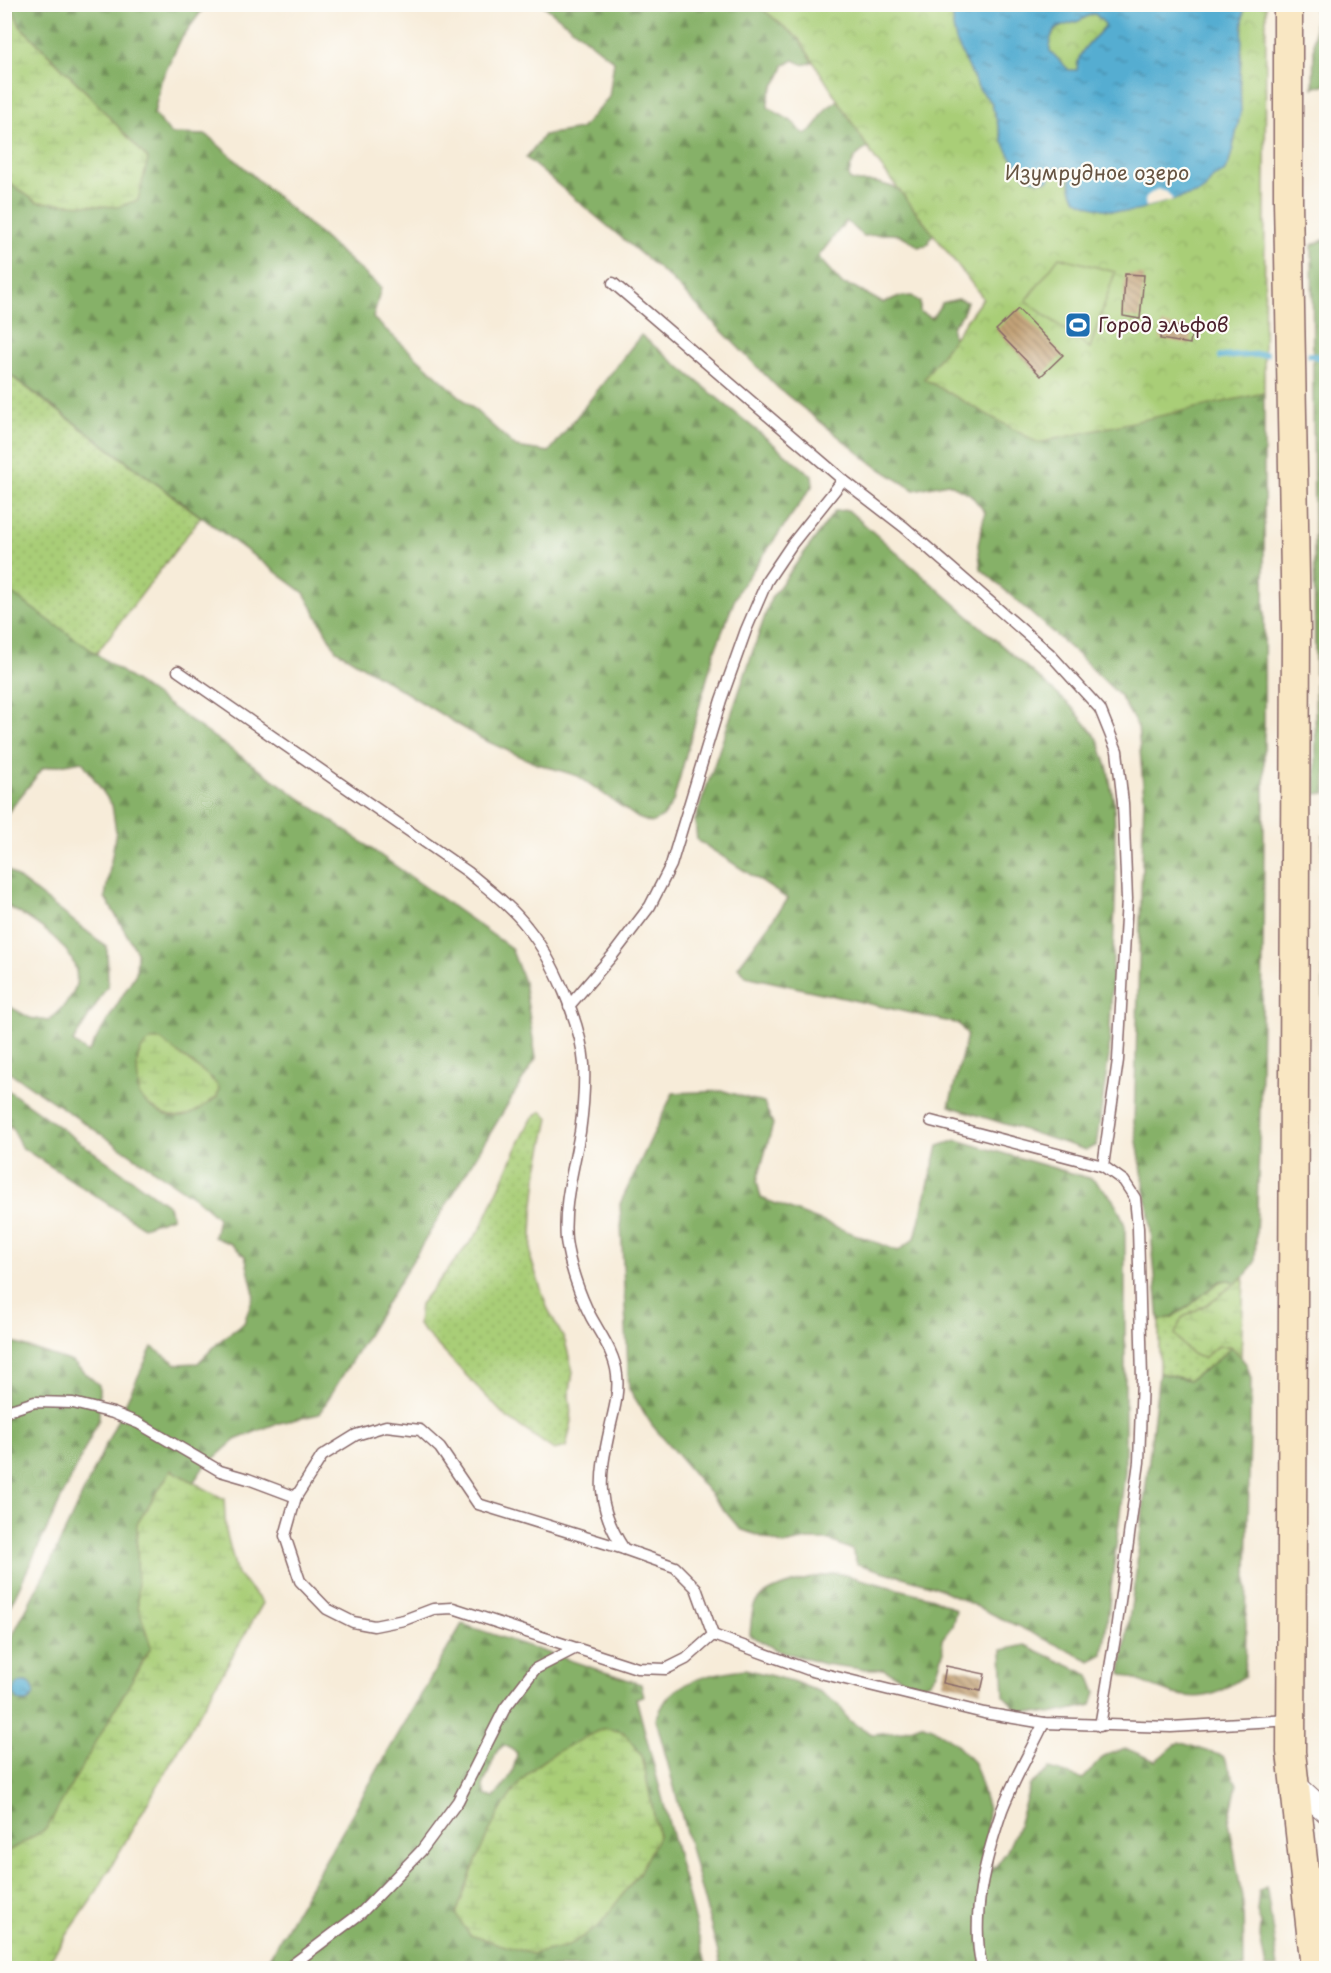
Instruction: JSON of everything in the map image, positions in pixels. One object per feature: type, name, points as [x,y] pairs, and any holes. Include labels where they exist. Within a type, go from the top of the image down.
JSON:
[{"type":"main road","points":[[1288,4],[1288,201],[1296,630],[1291,1720],[1293,1782],[1315,1968]]},
{"type":"street","points":[[1293,1782],[1326,1812]]},
{"type":"lane","points":[[613,283],[843,480],[904,527],[1050,654],[1100,709],[1117,751],[1123,803],[1127,899],[1118,1060],[1103,1166]]},
{"type":"lane","points":[[569,1006],[612,956],[650,906],[671,865],[721,700],[767,580],[792,544],[843,480]]},
{"type":"lane","points":[[178,671],[468,872],[509,907],[528,928],[549,961],[569,1006],[584,1063],[584,1098],[580,1133],[568,1193],[566,1240],[577,1283],[590,1315],[609,1348],[617,1372],[617,1399],[601,1491],[604,1510],[613,1532],[624,1549]]},
{"type":"lane","points":[[931,1122],[1103,1166],[1124,1181],[1135,1198],[1138,1228],[1142,1378],[1139,1462],[1115,1638],[1100,1726]]},
{"type":"lane","points":[[4,1412],[35,1402],[73,1403],[113,1413],[138,1423],[220,1471],[296,1497]]},
{"type":"lane","points":[[386,1426],[420,1430],[440,1448],[478,1504],[675,1567],[696,1588],[713,1635],[687,1659],[666,1669],[637,1668],[453,1608],[433,1609],[404,1620],[374,1626],[353,1622],[327,1608],[300,1581],[285,1536],[296,1497],[322,1456],[356,1435],[386,1426]]},
{"type":"lane","points":[[713,1635],[812,1671],[984,1713],[1044,1723],[1191,1727],[1291,1720]]},
{"type":"lane","points":[[288,1968],[361,1913],[421,1851],[458,1801],[505,1708],[535,1669],[574,1649]]},
{"type":"lane","points":[[982,1968],[978,1950],[980,1886],[1003,1809],[1044,1723]]},
{"type":"green space","name":"Изумрудное озеро","points":[[765,4],[1266,5],[1264,393],[1038,443],[924,379],[983,298],[875,159],[799,39],[764,10]]},
{"type":"green space","points":[[4,5],[11,5],[20,26],[87,93],[148,159],[138,200],[118,207],[37,202],[5,180]]},
{"type":"green space","points":[[11,5],[206,5],[181,39],[161,81],[154,114],[171,134],[207,135],[381,288],[373,318],[516,447],[549,452],[641,335],[812,476],[813,485],[738,591],[714,653],[673,802],[663,817],[651,823],[638,818],[578,776],[535,763],[480,738],[336,650],[304,593],[5,371],[4,180],[37,202],[87,93],[20,26]]},
{"type":"green space","points":[[543,5],[765,5],[764,10],[799,39],[813,61],[801,64],[794,60],[784,65],[770,94],[768,107],[791,121],[806,134],[813,129],[827,108],[841,95],[876,146],[864,150],[856,157],[849,179],[905,189],[933,234],[927,245],[918,247],[899,235],[864,236],[846,221],[818,257],[842,284],[854,287],[883,303],[897,297],[912,296],[920,302],[920,312],[932,318],[942,303],[958,299],[967,302],[953,326],[954,338],[983,298],[1215,403],[1264,393],[1263,937],[1255,1262],[1244,1277],[1236,1283],[1229,1280],[1220,1281],[1172,1317],[1159,1321],[1150,1220],[1134,1123],[1144,796],[1138,727],[1120,696],[1077,654],[981,569],[978,545],[985,512],[970,494],[948,483],[914,490],[874,465],[778,388],[671,279],[526,158],[544,135],[581,129],[609,97],[614,61]]},
{"type":"green space","points":[[1315,5],[1326,5],[1326,84],[1313,88]]},
{"type":"green space","points":[[1326,239],[1326,793],[1316,794],[1312,245]]},
{"type":"green space","name":"Город эльфов","points":[[1059,257],[1115,272],[1090,348],[1026,301]]},
{"type":"green space","points":[[4,371],[201,517],[96,654],[5,589]]},
{"type":"green space","points":[[848,510],[1073,708],[1098,739],[1108,770],[1114,803],[1116,879],[1109,1055],[1096,1146],[1086,1150],[949,1106],[967,1035],[959,1024],[746,976],[738,967],[788,899],[697,840],[695,821],[771,598],[835,511]]},
{"type":"green space","points":[[5,589],[511,948],[524,982],[536,1058],[319,1414],[275,1424],[235,1440],[203,1468],[180,1502],[173,1642],[53,1854],[5,1884],[5,1650],[51,1561],[152,1347],[177,1364],[198,1363],[220,1341],[244,1323],[254,1294],[245,1256],[231,1244],[214,1237],[218,1218],[198,1200],[5,1069],[5,1004],[30,1018],[48,1021],[69,1000],[76,984],[76,971],[63,947],[52,936],[28,918],[5,905],[5,868],[107,947],[108,985],[73,1042],[88,1053],[136,973],[137,952],[105,897],[116,832],[112,805],[82,761],[43,768],[5,816]],"holes":[[[161,1040],[174,1052],[213,1079],[191,1114],[162,1113],[139,1095],[139,1079]]]},
{"type":"green space","points":[[1323,836],[1326,836],[1326,1498]]},
{"type":"green space","points":[[151,1040],[161,1040],[215,1082],[219,1088],[217,1097],[196,1111],[178,1117],[163,1114],[150,1106],[139,1095],[137,1065],[140,1052]]},
{"type":"green space","points":[[5,1088],[169,1206],[172,1217],[143,1227],[21,1147],[11,1125],[5,1131]]},
{"type":"green space","points":[[724,1091],[764,1103],[773,1124],[757,1181],[761,1198],[898,1251],[915,1238],[938,1146],[957,1140],[1092,1179],[1113,1200],[1125,1226],[1125,1472],[1103,1654],[1090,1661],[934,1586],[857,1564],[852,1550],[829,1540],[806,1540],[784,1545],[740,1529],[652,1425],[629,1389],[620,1204],[673,1093]]},
{"type":"green space","points":[[542,1111],[549,1118],[538,1169],[531,1259],[547,1307],[565,1341],[573,1372],[569,1396],[572,1421],[566,1447],[554,1450],[505,1416],[418,1325],[420,1304],[480,1230],[521,1139],[533,1117]]},
{"type":"green space","points":[[1244,1277],[1241,1357],[1231,1346],[1217,1346],[1204,1358],[1191,1352],[1175,1334],[1182,1318],[1209,1303]]},
{"type":"green space","points":[[1229,1280],[1236,1283],[1209,1303],[1182,1318],[1205,1357],[1217,1346],[1232,1346],[1189,1380],[1159,1373],[1159,1321],[1178,1313],[1218,1283]]},
{"type":"green space","points":[[5,1340],[72,1362],[99,1385],[99,1419],[5,1617]]},
{"type":"green space","points":[[1232,1346],[1247,1365],[1251,1379],[1245,1676],[1216,1693],[1192,1697],[1155,1688],[1121,1673],[1135,1580],[1159,1373],[1189,1380]]},
{"type":"green space","points":[[171,1470],[224,1499],[226,1531],[237,1574],[263,1603],[94,1896],[44,1968],[5,1968],[5,1853],[46,1829],[151,1647],[138,1606],[137,1524]]},
{"type":"green space","points":[[837,1573],[933,1598],[956,1610],[952,1626],[942,1639],[943,1653],[937,1673],[930,1682],[923,1685],[913,1684],[883,1669],[861,1669],[824,1664],[777,1650],[750,1635],[753,1609],[759,1599],[791,1584]]},
{"type":"green space","points":[[462,1624],[641,1684],[644,1696],[636,1698],[707,1968],[263,1968]],"holes":[[[623,1732],[642,1756],[658,1836],[456,1915],[471,1873],[495,1822]],[[504,1745],[517,1754],[512,1773],[494,1797],[486,1796],[483,1786],[497,1751]]]},
{"type":"green space","points":[[1025,1645],[1089,1675],[1096,1693],[1092,1705],[1050,1714],[1018,1710],[1004,1696],[1002,1650]]},
{"type":"green space","points":[[745,1669],[792,1681],[820,1692],[840,1706],[848,1720],[872,1734],[903,1731],[921,1724],[935,1729],[955,1743],[974,1763],[988,1809],[987,1830],[992,1872],[1007,1851],[1018,1826],[1030,1785],[1050,1769],[1083,1779],[1104,1756],[1125,1748],[1155,1761],[1179,1742],[1223,1756],[1237,1784],[1229,1821],[1243,1904],[1244,1968],[722,1968],[656,1719],[668,1697],[686,1684],[716,1674]]},
{"type":"green space","points":[[604,1728],[623,1732],[642,1756],[658,1836],[639,1873],[598,1927],[568,1946],[532,1954],[470,1935],[456,1915],[480,1851],[502,1808],[531,1771],[547,1758]]},
{"type":"green space","points":[[1266,1887],[1278,1968],[1266,1968],[1260,1937],[1261,1925],[1257,1912],[1259,1891]]},
{"type":"water","points":[[953,5],[1244,5],[1240,77],[1241,111],[1229,163],[1224,172],[1213,177],[1205,189],[1199,193],[1140,210],[1122,212],[1101,209],[1077,199],[1071,186],[1072,172],[1068,168],[1054,168],[1049,180],[1037,181],[1026,177],[1003,142],[991,102],[979,89],[956,41],[953,27]],"holes":[[[1095,14],[1105,24],[1083,50],[1077,70],[1069,70],[1050,51],[1053,32],[1060,27]]]},
{"type":"water","points":[[20,1682],[28,1682],[34,1688],[34,1696],[28,1702],[20,1702],[14,1696],[14,1688]]},
{"type":"pier","points":[[1157,189],[1167,192],[1173,200],[1146,207],[1147,196]]},
{"type":"building","points":[[1125,274],[1144,275],[1140,319],[1123,316]]},
{"type":"building","points":[[1018,309],[1063,355],[1041,376],[996,330]]},
{"type":"building","points":[[1162,324],[1192,329],[1190,344],[1160,339]]},
{"type":"building","points":[[946,1666],[985,1674],[981,1691],[943,1683]]},
{"type":"waterway","points":[[1220,357],[1266,354]]},
{"type":"waterway","points":[[1310,355],[1326,359]]},
{"type":"place","name":"Город эльфов","points":[[1078,325]]}]
